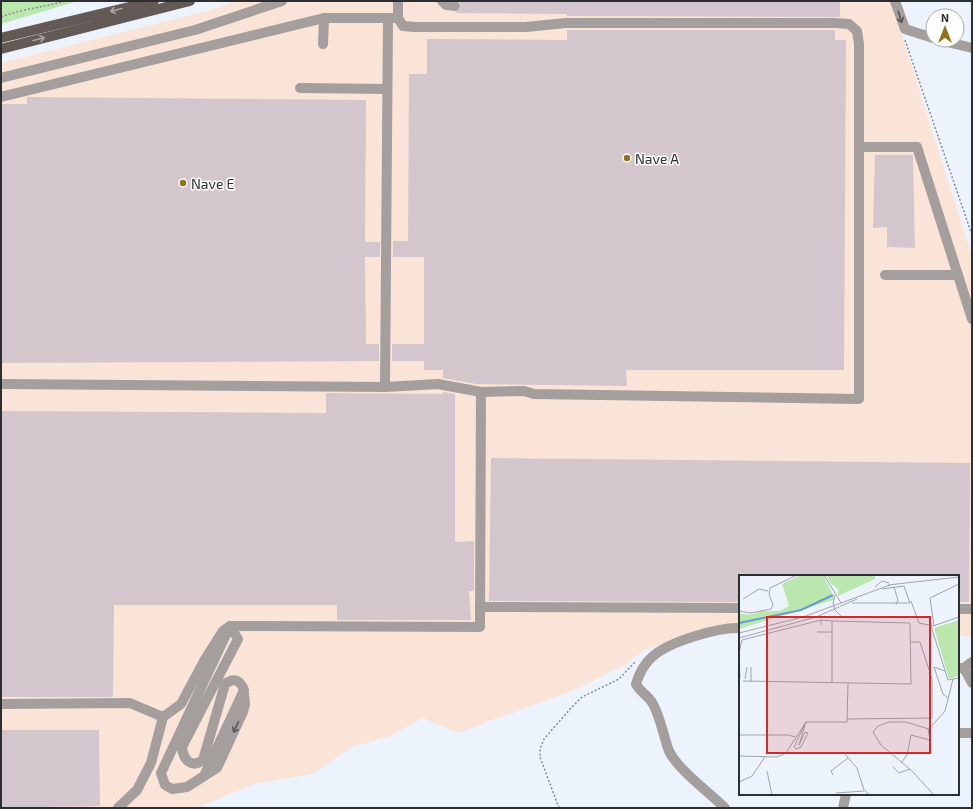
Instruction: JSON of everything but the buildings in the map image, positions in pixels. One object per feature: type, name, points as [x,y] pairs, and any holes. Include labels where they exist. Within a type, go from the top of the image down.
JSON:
[{"type":"main road","points":[[1,38],[154,1]]},
{"type":"main road","points":[[1,49],[190,1]]},
{"type":"street","points":[[1,78],[195,30],[282,1]]},
{"type":"street","points":[[385,387],[387,89],[393,18],[398,1]]},
{"type":"street","points":[[442,1],[446,5],[455,6]]},
{"type":"street","points":[[895,1],[905,29],[925,35]]},
{"type":"street","points":[[323,44],[324,18]]},
{"type":"street","points":[[1,97],[324,18],[393,18],[403,26],[526,26],[566,23],[728,22],[849,24],[857,31],[859,44],[859,399],[534,394],[524,392],[481,392],[438,384],[385,387],[1,384]]},
{"type":"street","points":[[300,88],[387,89]]},
{"type":"street","points":[[860,147],[917,147],[972,319]]},
{"type":"street","points":[[885,274],[958,275]]},
{"type":"street","points":[[118,808],[136,790],[151,763],[163,717],[182,704],[204,661],[223,631],[230,626],[480,628],[481,392]]},
{"type":"street","points":[[480,607],[739,608]]},
{"type":"street","points":[[959,609],[972,609]]},
{"type":"street","points":[[230,626],[238,639],[182,747],[185,760],[189,763],[199,763],[203,760],[225,684],[230,680],[236,680],[241,683],[244,690],[204,776],[187,787],[172,789],[164,785],[161,773],[230,626]]},
{"type":"street","points":[[725,808],[680,766],[669,751],[660,717],[652,702],[639,691],[636,684],[640,672],[652,657],[665,648],[712,631],[739,628]]},
{"type":"street","points":[[965,666],[972,683]]},
{"type":"street","points":[[1,704],[130,703],[163,717]]},
{"type":"street","points":[[959,733],[972,733]]},
{"type":"street","points":[[843,808],[846,795]]},
{"type":"path","points":[[1,17],[16,12],[66,1]]},
{"type":"path","points":[[905,29],[912,62],[972,235]]},
{"type":"path","points":[[559,808],[540,757],[540,749],[544,739],[582,697],[619,679],[640,659]]},
{"type":"shaded area","points":[[236,1],[891,1],[972,256],[972,637],[959,635],[959,575],[739,575],[739,627],[715,626],[645,650],[624,665],[577,689],[458,733],[422,718],[391,736],[352,747],[313,774],[255,784],[196,808],[1,808],[1,63],[207,11]]},
{"type":"green space","points":[[1,1],[78,1],[1,24]]},
{"type":"place","name":"Nave A","points":[[627,158]]},
{"type":"place","name":"Nave E","points":[[183,183]]}]
